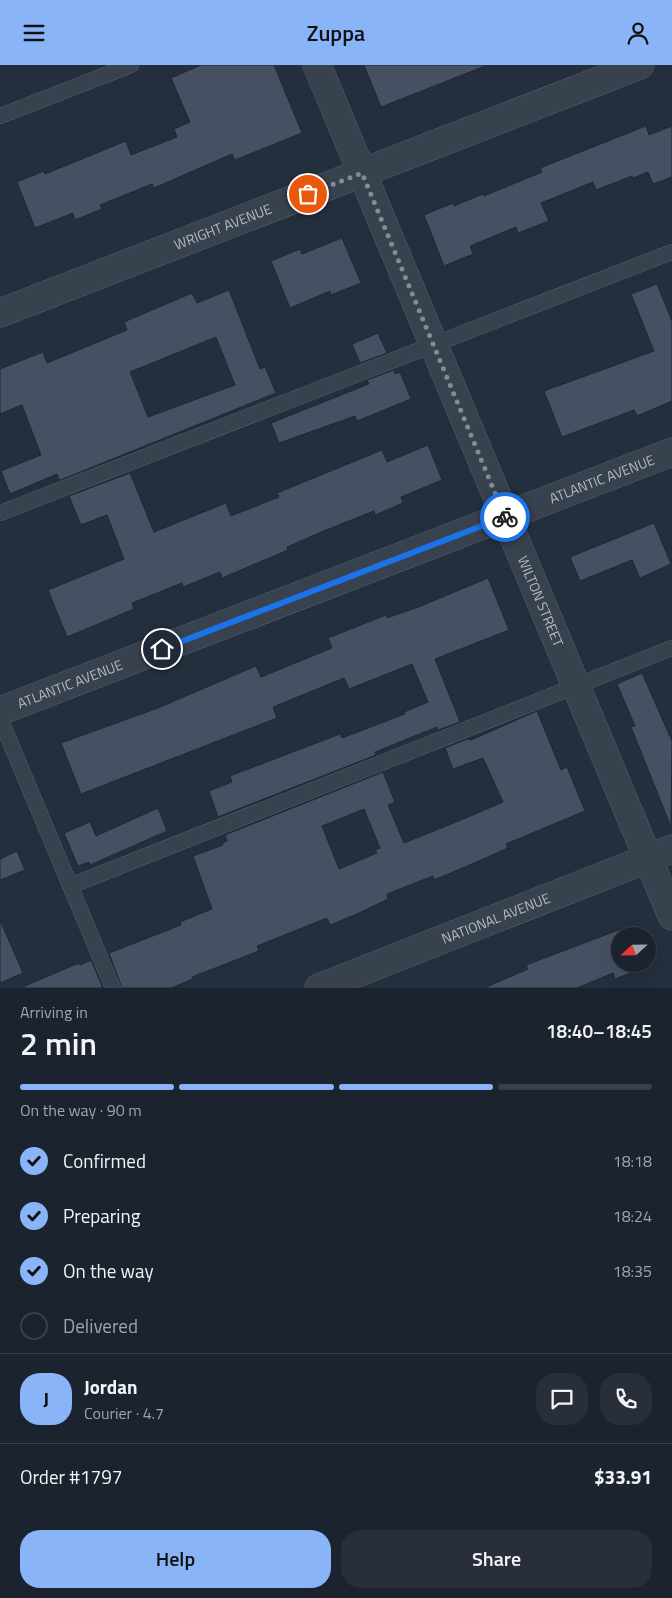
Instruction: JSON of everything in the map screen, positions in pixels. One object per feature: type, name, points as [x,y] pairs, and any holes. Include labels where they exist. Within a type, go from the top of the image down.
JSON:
[{"type":"street","name":"WILTON STREET","points":[[317,65],[576,685],[660,854],[672,917]]},
{"type":"street","name":"WRIGHT AVENUE","points":[[0,313],[640,65]]},
{"type":"street","name":"ATLANTIC AVENUE","points":[[0,711],[672,452]]},
{"type":"street","name":"NATIONAL AVENUE","points":[[319,988],[660,854]]},
{"type":"lane","points":[[0,116],[131,65]]},
{"type":"lane","points":[[0,513],[672,252]]},
{"type":"lane","points":[[70,886],[672,648]]},
{"type":"lane","points":[[0,719],[112,988]]},
{"type":"building","points":[[201,65],[274,65],[302,133],[235,160],[232,154],[154,188],[152,184],[100,205],[102,209],[75,220],[73,213],[35,228],[17,182],[44,171],[45,174],[126,141],[131,155],[177,137],[174,129],[190,122],[171,78]]},
{"type":"building","points":[[364,65],[485,65],[485,66],[381,107]]},
{"type":"building","points":[[646,126],[649,135],[672,126],[672,177],[653,184],[648,172],[596,190],[593,182],[541,203],[549,221],[518,233],[516,227],[470,246],[473,254],[444,266],[424,215],[453,203],[454,206],[483,194],[484,196],[542,172],[540,168]]},
{"type":"building","points":[[342,238],[361,283],[331,295],[330,291],[290,308],[271,261],[300,249],[302,254]]},
{"type":"building","points":[[657,284],[672,321],[672,401],[637,416],[634,410],[562,437],[544,391],[654,351],[631,294]]},
{"type":"building","points":[[229,290],[260,369],[265,367],[276,393],[63,479],[59,480],[57,474],[10,494],[1,471],[41,455],[22,405],[0,414],[0,369],[43,352],[47,363],[127,330],[124,322],[192,293],[197,303]],"holes":[[[216,337],[235,385],[148,417],[130,372]]]},
{"type":"building","points":[[378,333],[387,353],[360,363],[352,344]]},
{"type":"building","points":[[394,370],[395,374],[400,372],[411,399],[357,421],[355,416],[279,443],[271,423],[369,384],[367,380]]},
{"type":"building","points":[[428,445],[442,480],[401,497],[403,503],[375,515],[374,511],[326,530],[287,547],[288,550],[222,578],[220,572],[183,587],[182,583],[132,603],[134,609],[67,637],[48,590],[124,559],[107,515],[81,525],[69,496],[130,473],[154,532],[226,503],[231,516],[279,497],[277,493],[382,450],[387,462]]},
{"type":"building","points":[[654,523],[671,564],[640,578],[632,560],[580,581],[570,557]]},
{"type":"building","points":[[488,578],[509,630],[435,659],[460,722],[438,730],[437,727],[375,752],[376,755],[218,817],[209,791],[232,782],[230,776],[340,734],[342,738],[405,714],[404,712],[428,702],[412,664],[349,689],[344,678],[273,707],[277,718],[81,794],[61,743],[158,708],[256,666],[261,677],[332,648],[328,638],[386,615],[387,618],[421,606]]},
{"type":"building","points":[[642,673],[672,741],[671,827],[631,727],[635,726],[617,684]]},
{"type":"building","points":[[537,711],[561,770],[567,767],[585,811],[506,844],[508,848],[434,880],[433,876],[387,894],[388,899],[357,914],[330,925],[327,918],[257,946],[259,951],[192,977],[193,979],[171,988],[122,988],[109,953],[181,925],[180,922],[212,909],[193,856],[223,845],[222,843],[227,841],[225,835],[383,772],[395,802],[388,805],[404,843],[503,802],[483,758],[453,769],[445,748],[467,739],[471,740]],"holes":[[[364,809],[380,848],[375,850],[377,853],[339,869],[322,826]]]},
{"type":"building","points":[[158,808],[167,831],[90,865],[89,862],[78,866],[64,833],[90,822],[96,836]]},
{"type":"building","points":[[17,851],[25,870],[0,880],[0,859]]},
{"type":"building","points":[[0,920],[23,973],[0,983]]},
{"type":"building","points":[[611,933],[611,973],[613,973],[577,988],[484,988],[528,969],[526,965]]},
{"type":"building","points":[[91,960],[103,988],[20,988],[79,963],[80,965]]},
{"type":"building","points":[[613,973],[630,973],[615,979]]},
{"type":"way so far","points":[[308,194],[362,173],[505,517]]},
{"type":"route","points":[[162,649],[505,517]]}]
